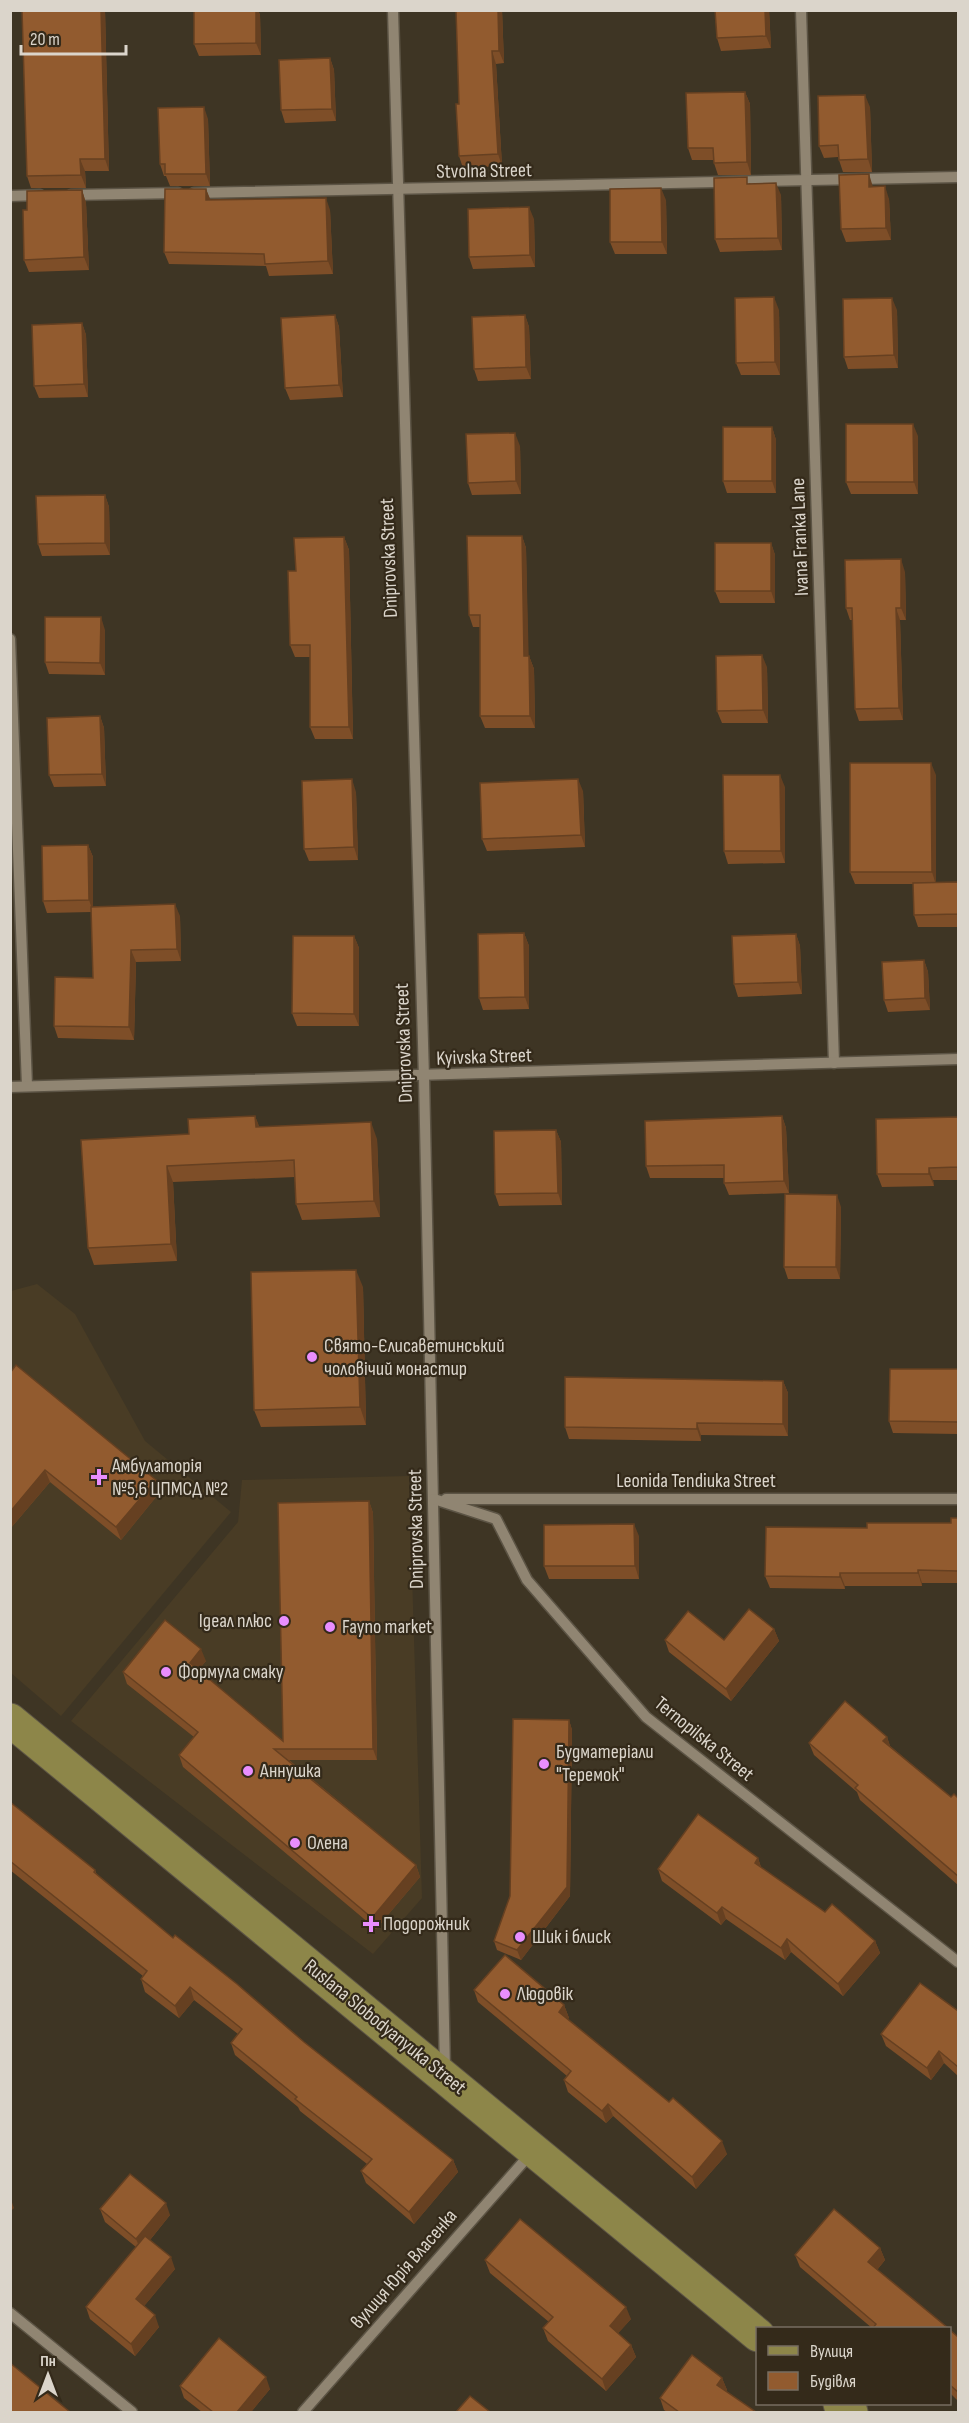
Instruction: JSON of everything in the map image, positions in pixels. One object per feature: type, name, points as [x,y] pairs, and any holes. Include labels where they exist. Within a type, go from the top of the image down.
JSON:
[{"type":"main road","name":"Ruslana Slobodyanyuka Street","points":[[10,1720],[445,2075],[756,2333]]},
{"type":"street","name":"Dniprovska Street","points":[[393,10],[424,1077],[445,2075]]},
{"type":"street","name":"Ivana Franka Lane","points":[[801,10],[834,1063]]},
{"type":"street","name":"Stvolna Street","points":[[10,196],[806,182],[958,177]]},
{"type":"street","points":[[10,639],[27,1086]]},
{"type":"street","name":"Kyivska Street","points":[[10,1087],[424,1077],[958,1059]]},
{"type":"street","name":"Leonida Tendiuka Street","points":[[434,1499],[958,1499]]},
{"type":"street","name":"Ternopilska Street","points":[[434,1499],[496,1519],[527,1580],[646,1717],[958,1962]]},
{"type":"street","name":"вулиця Юрія Власенка","points":[[303,2412],[534,2150]]},
{"type":"street","points":[[10,2313],[132,2412]]},
{"type":"shaded area","name":"Амбулаторія №5,6 ЦПМСД №2","points":[[37,1284],[75,1314],[145,1441],[231,1512],[61,1716],[11,1673],[11,1291]]},
{"type":"shaded area","name":"Ідеал плюс","points":[[409,1476],[422,1898],[373,1954],[71,1721],[238,1522],[242,1480]]},
{"type":"building","points":[[22,10],[101,10],[105,159],[80,159],[81,175],[27,176]]},
{"type":"building","points":[[194,10],[256,10],[256,43],[194,44]]},
{"type":"building","points":[[456,10],[498,10],[499,51],[492,51],[498,154],[459,156],[456,104],[459,104]]},
{"type":"building","points":[[715,10],[765,10],[766,36],[717,38]]},
{"type":"building","points":[[330,58],[332,109],[281,110],[279,60]]},
{"type":"building","points":[[745,92],[747,162],[714,163],[713,148],[688,148],[686,93]]},
{"type":"building","points":[[865,95],[868,159],[839,160],[838,145],[819,146],[818,96]]},
{"type":"building","points":[[204,107],[206,174],[165,174],[165,164],[160,164],[158,108]]},
{"type":"building","points":[[869,174],[869,187],[885,186],[886,228],[841,229],[839,175]]},
{"type":"building","points":[[747,177],[747,184],[776,183],[778,238],[715,239],[714,178]]},
{"type":"building","points":[[661,188],[662,242],[610,242],[610,189]]},
{"type":"building","points":[[165,189],[206,189],[206,200],[326,198],[328,261],[265,264],[264,254],[164,252]]},
{"type":"building","points":[[82,190],[84,257],[24,260],[23,210],[27,210],[27,191]]},
{"type":"building","points":[[529,207],[530,255],[469,257],[468,209]]},
{"type":"building","points":[[774,297],[775,362],[736,363],[735,298]]},
{"type":"building","points":[[892,298],[894,355],[844,357],[843,299]]},
{"type":"building","points":[[335,315],[339,385],[285,388],[281,318]]},
{"type":"building","points":[[525,315],[526,367],[474,369],[472,317]]},
{"type":"building","points":[[82,323],[84,384],[34,386],[32,325]]},
{"type":"building","points":[[846,424],[913,424],[914,482],[846,482]]},
{"type":"building","points":[[723,427],[772,427],[772,481],[723,481]]},
{"type":"building","points":[[515,433],[516,481],[468,483],[466,434]]},
{"type":"building","points":[[105,495],[105,543],[38,544],[36,496]]},
{"type":"building","points":[[467,536],[522,536],[524,656],[529,656],[530,716],[480,716],[480,615],[469,615]]},
{"type":"building","points":[[344,537],[349,727],[310,727],[310,645],[290,645],[288,571],[296,571],[294,538]]},
{"type":"building","points":[[715,543],[771,543],[771,591],[715,591]]},
{"type":"building","points":[[901,559],[901,608],[896,608],[899,708],[855,709],[852,608],[846,608],[845,560]]},
{"type":"building","points":[[45,617],[101,617],[100,663],[45,662]]},
{"type":"building","points":[[762,655],[763,710],[717,711],[716,656]]},
{"type":"building","points":[[100,716],[102,774],[49,775],[47,718]]},
{"type":"building","points":[[850,763],[931,763],[932,872],[850,872]]},
{"type":"building","points":[[723,775],[780,775],[781,851],[724,851]]},
{"type":"building","points":[[352,779],[354,847],[304,849],[302,781]]},
{"type":"building","points":[[578,779],[581,835],[482,839],[480,783]]},
{"type":"building","points":[[88,845],[89,900],[43,901],[42,846]]},
{"type":"building","points":[[958,882],[958,914],[914,915],[913,883]]},
{"type":"building","points":[[175,904],[177,949],[131,950],[129,1027],[54,1026],[55,977],[93,978],[91,907]]},
{"type":"building","points":[[524,933],[525,997],[479,998],[478,934]]},
{"type":"building","points":[[796,934],[798,982],[734,984],[732,936]]},
{"type":"building","points":[[293,936],[354,936],[354,1014],[292,1013]]},
{"type":"building","points":[[924,960],[925,998],[884,1000],[882,962]]},
{"type":"building","points":[[255,1116],[256,1127],[371,1122],[374,1201],[296,1204],[294,1160],[167,1166],[171,1244],[88,1248],[81,1140],[189,1134],[188,1119]]},
{"type":"building","points":[[782,1116],[784,1181],[724,1183],[724,1165],[646,1166],[645,1121]]},
{"type":"building","points":[[958,1117],[958,1167],[929,1168],[929,1174],[877,1174],[876,1119]]},
{"type":"building","points":[[556,1130],[558,1193],[495,1194],[494,1131]]},
{"type":"building","points":[[785,1194],[837,1195],[836,1267],[784,1267]]},
{"type":"building","name":"Свято-Єлисаветинський чоловічий монастир","points":[[356,1270],[360,1407],[254,1410],[251,1272]]},
{"type":"building","points":[[16,1365],[156,1480],[116,1527],[45,1470],[10,1512],[10,1373]]},
{"type":"building","points":[[890,1369],[958,1369],[958,1422],[889,1421]]},
{"type":"building","points":[[565,1377],[783,1381],[783,1424],[697,1423],[697,1429],[565,1427]]},
{"type":"building","points":[[369,1501],[373,1749],[274,1749],[416,1865],[372,1918],[179,1755],[198,1732],[123,1672],[165,1620],[201,1649],[190,1663],[283,1741],[278,1503]]},
{"type":"building","points":[[951,1518],[958,1518],[958,1571],[840,1573],[840,1577],[765,1576],[766,1527],[867,1528],[867,1523],[951,1523]]},
{"type":"building","points":[[634,1524],[635,1566],[544,1566],[544,1525]]},
{"type":"building","points":[[749,1609],[774,1629],[726,1689],[665,1640],[688,1611],[724,1640]]},
{"type":"building","points":[[845,1701],[887,1737],[883,1741],[951,1797],[954,1794],[958,1798],[958,1876],[855,1788],[858,1785],[809,1743]]},
{"type":"building","points":[[513,1719],[569,1720],[567,1887],[517,1950],[494,1941],[510,1896]]},
{"type":"building","points":[[10,1802],[95,1870],[94,1872],[173,1938],[175,1935],[237,1984],[304,2042],[453,2160],[409,2212],[361,2171],[372,2159],[295,2099],[297,2097],[231,2043],[242,2029],[190,1987],[175,2006],[141,1979],[147,1971],[10,1861]]},
{"type":"building","points":[[698,1814],[758,1858],[755,1863],[825,1912],[832,1904],[875,1941],[838,1984],[787,1939],[781,1948],[722,1907],[717,1913],[658,1869]]},
{"type":"building","points":[[505,1955],[564,2005],[559,2012],[669,2102],[673,2098],[722,2141],[692,2177],[608,2104],[602,2111],[564,2080],[571,2071],[474,1990]]},
{"type":"building","points":[[920,1983],[958,2011],[958,2067],[939,2051],[927,2068],[881,2034]]},
{"type":"building","points":[[130,2174],[166,2203],[136,2239],[100,2209]]},
{"type":"building","points":[[834,2209],[880,2248],[868,2262],[947,2327],[874,2327],[876,2324],[795,2255]]},
{"type":"building","points":[[520,2219],[626,2307],[610,2326],[631,2345],[602,2379],[543,2328],[553,2317],[485,2260]]},
{"type":"building","points":[[145,2236],[171,2257],[136,2299],[155,2315],[131,2344],[86,2307]]},
{"type":"building","points":[[951,2331],[958,2337],[958,2392],[951,2386]]},
{"type":"building","points":[[219,2338],[266,2377],[237,2412],[213,2412],[180,2386]]},
{"type":"building","points":[[692,2355],[722,2378],[717,2385],[756,2412],[679,2412],[660,2398]]},
{"type":"building","points":[[10,2363],[70,2412],[10,2412]]},
{"type":"building","points":[[470,2396],[490,2412],[456,2412]]},
{"type":"place","name":"Свято-Єлисаветинський чоловічий монастир","points":[[312,1357]]},
{"type":"place","name":"Амбулаторія №5,6 ЦПМСД №2","points":[[99,1477]]},
{"type":"place","name":"Ідеал плюс","points":[[284,1621]]},
{"type":"place","name":"Fayno market","points":[[330,1627]]},
{"type":"place","name":"Формула смаку","points":[[166,1672]]},
{"type":"place","name":"Будматеріали \"Теремок\"","points":[[544,1764]]},
{"type":"place","name":"Аннушка","points":[[248,1771]]},
{"type":"place","name":"Олена","points":[[295,1843]]},
{"type":"place","name":"Подорожник","points":[[371,1924]]},
{"type":"place","name":"Шик і блиск","points":[[520,1937]]},
{"type":"place","name":"Людовік","points":[[505,1994]]}]
